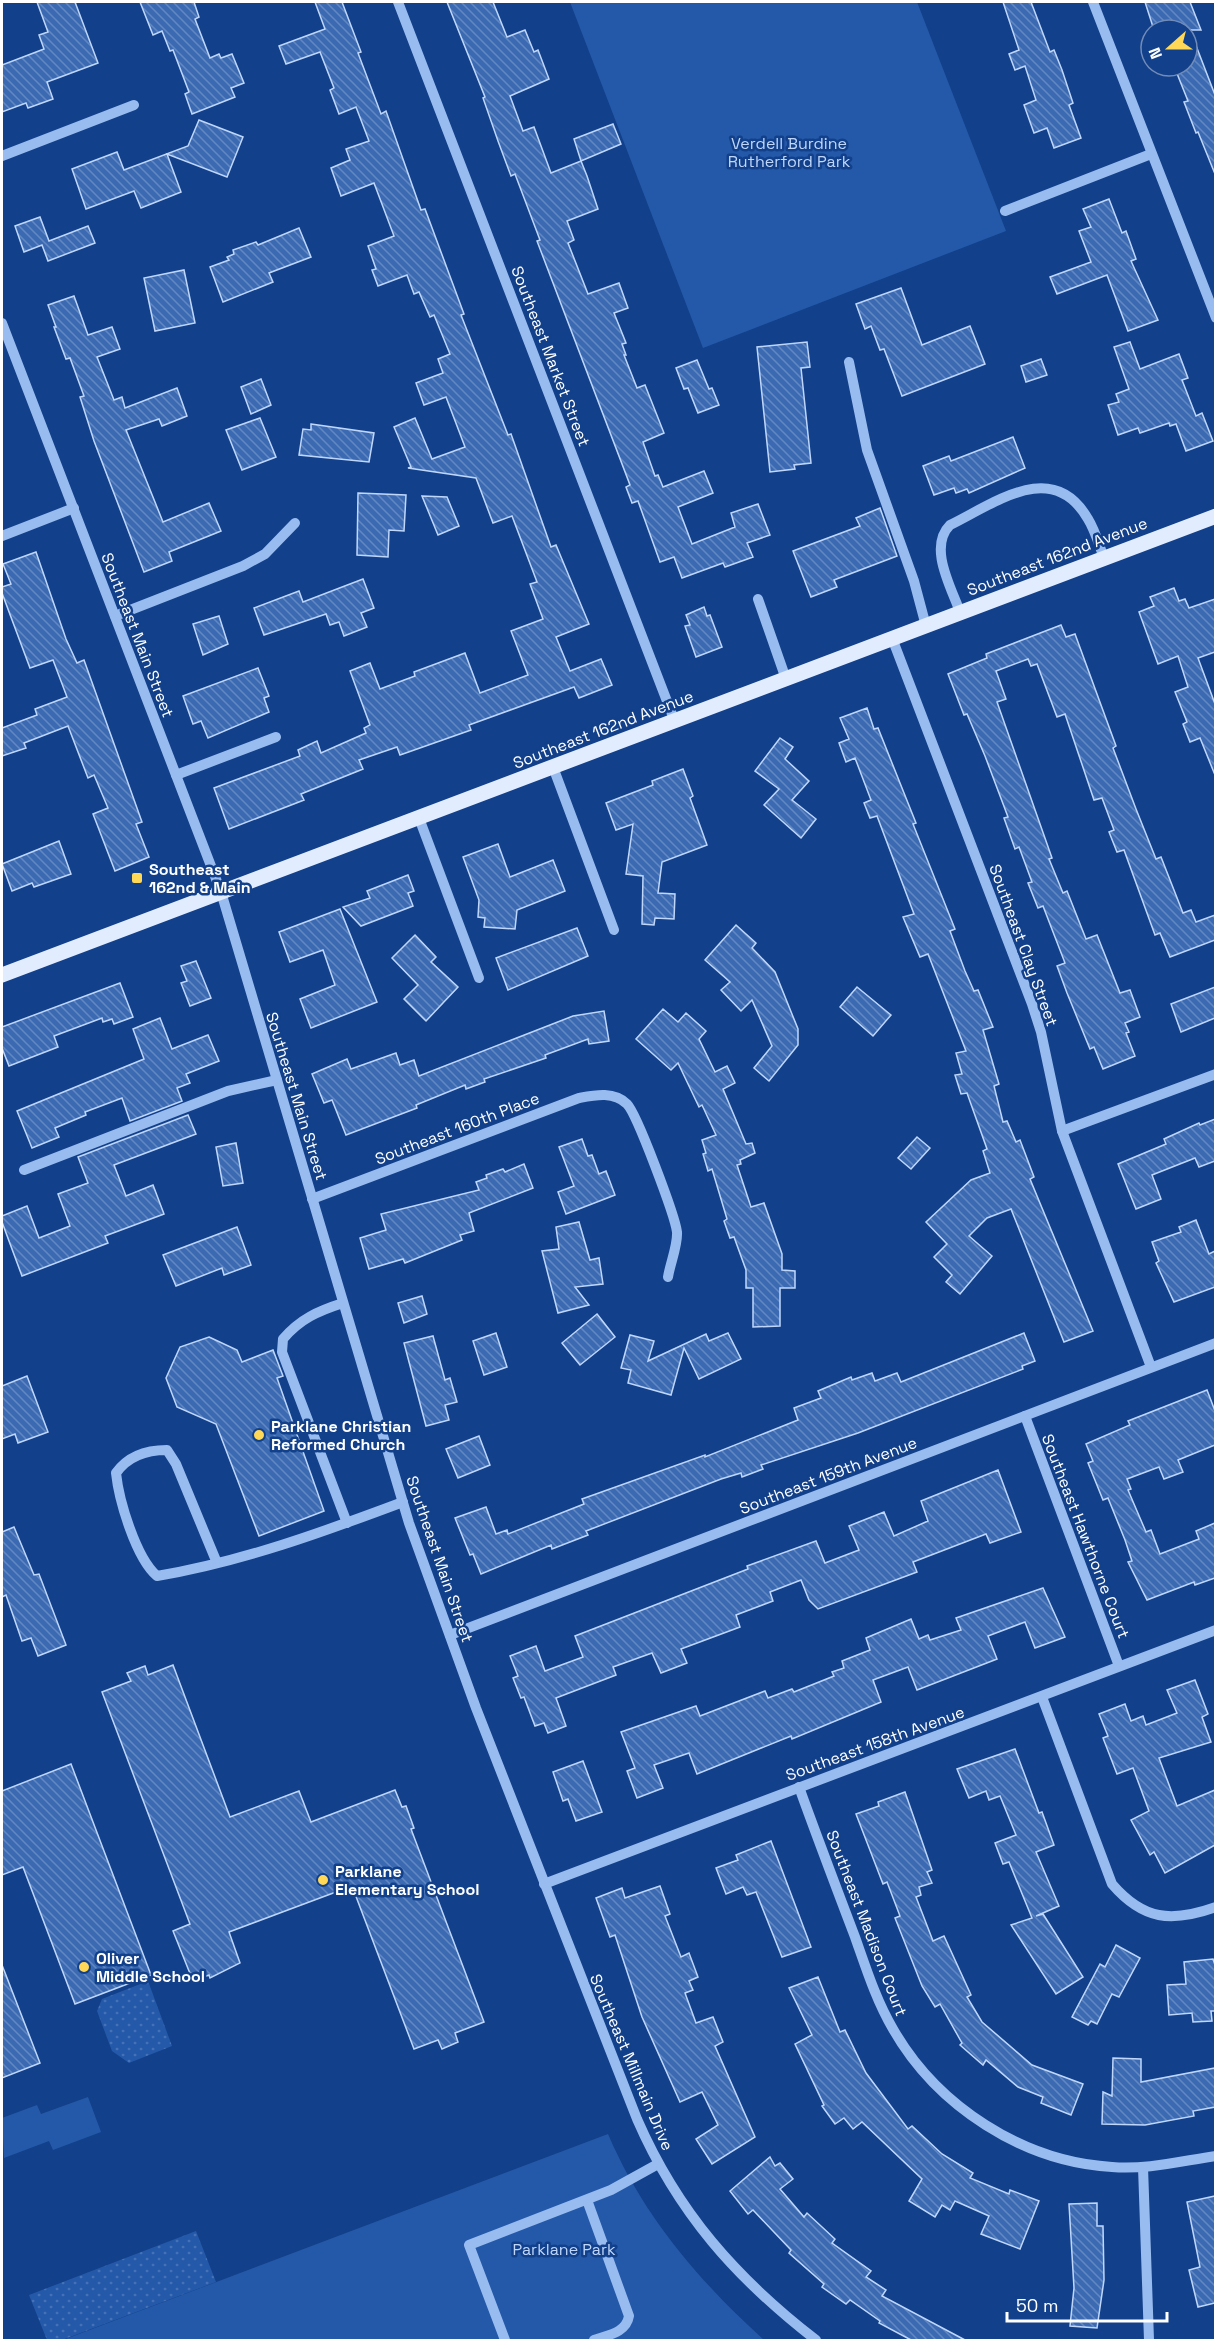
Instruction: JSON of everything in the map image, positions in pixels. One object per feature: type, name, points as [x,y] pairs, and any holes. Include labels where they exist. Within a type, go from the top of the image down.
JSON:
[{"type":"main road","name":"Southeast 162nd Avenue","points":[[2,975],[1215,516]]},
{"type":"street","name":"Southeast Market Street","points":[[398,2],[675,722]]},
{"type":"street","points":[[1093,2],[1215,318]]},
{"type":"street","points":[[2,156],[134,105]]},
{"type":"street","points":[[1005,211],[1151,154]]},
{"type":"street","name":"Southeast Main Street","points":[[2,322],[220,892],[403,1502],[450,1635],[544,1884]]},
{"type":"street","points":[[849,362],[867,450],[914,581],[926,626]]},
{"type":"street","points":[[960,612],[939,546],[941,534],[950,525],[1019,492],[1043,486],[1059,489],[1074,501],[1088,519],[1104,558]]},
{"type":"street","points":[[2,536],[74,508]]},
{"type":"street","points":[[115,616],[243,566],[265,554],[295,523]]},
{"type":"street","points":[[758,598],[786,679]]},
{"type":"street","name":"Southeast Clay Street","points":[[892,638],[1032,1004],[1041,1032],[1062,1131],[1151,1367]]},
{"type":"street","points":[[176,775],[276,737]]},
{"type":"street","points":[[553,767],[614,930]]},
{"type":"street","points":[[419,818],[478,978]]},
{"type":"street","points":[[1062,1131],[1215,1074]]},
{"type":"street","points":[[24,1170],[228,1091],[277,1080]]},
{"type":"street","name":"Southeast 160th Place","points":[[312,1199],[579,1098],[598,1094],[615,1096],[627,1104],[640,1126],[677,1232],[668,1277]]},
{"type":"street","points":[[343,1303],[313,1313],[302,1320],[283,1339],[282,1352],[348,1522]]},
{"type":"street","name":"Southeast 159th Avenue","points":[[450,1635],[1215,1342]]},
{"type":"street","name":"Southeast Hawthorne Court","points":[[1025,1416],[1119,1666]]},
{"type":"street","points":[[217,1563],[176,1464],[166,1450],[152,1450],[125,1461],[116,1473],[118,1493],[146,1567],[157,1576],[217,1563],[348,1522],[403,1502]]},
{"type":"street","name":"Southeast 158th Avenue","points":[[544,1884],[1215,1630]]},
{"type":"street","points":[[1042,1696],[1112,1884],[1128,1902],[1150,1913],[1176,1917],[1215,1907]]},
{"type":"street","name":"Southeast Madison Court","points":[[799,1787],[882,2009],[893,2030],[922,2070],[956,2104],[996,2132],[1017,2142],[1048,2154],[1088,2165],[1143,2167],[1215,2156]]},
{"type":"street","name":"Southeast Millmain Drive","points":[[544,1884],[637,2120],[658,2164],[681,2204],[731,2265],[775,2308],[816,2340]]},
{"type":"street","points":[[505,2340],[469,2245],[587,2200],[658,2164]]},
{"type":"street","points":[[1143,2167],[1149,2340]]},
{"type":"street","points":[[587,2200],[629,2316],[626,2326],[621,2330],[594,2340]]},
{"type":"green space","name":"Verdell Burdine Rutherford Park","points":[[570,2],[917,2],[1006,231],[703,348]]},
{"type":"green space","points":[[148,1981],[172,2046],[129,2063],[112,2051],[97,2011],[102,1999]]},
{"type":"green space","points":[[88,2097],[101,2132],[53,2150],[49,2141],[4,2158],[2,2118],[37,2105],[41,2114]]},
{"type":"green space","name":"Parklane Park","points":[[608,2134],[638,2192],[675,2246],[695,2271],[764,2340],[63,2340]]},
{"type":"green space","points":[[196,2231],[216,2282],[62,2340],[47,2340],[29,2295]]},
{"type":"building","points":[[37,2],[75,2],[98,63],[47,82],[53,99],[28,108],[26,103],[2,112],[2,65],[44,49],[39,35],[48,32]]},
{"type":"building","points":[[140,2],[194,2],[199,17],[195,19],[210,58],[219,54],[221,58],[232,54],[244,83],[231,88],[235,97],[192,114],[185,94],[189,92],[173,50],[170,51],[162,31],[153,35]]},
{"type":"building","points":[[315,2],[342,2],[381,114],[386,111],[421,210],[425,209],[464,314],[461,315],[508,435],[511,434],[551,547],[556,545],[589,624],[556,637],[570,671],[601,659],[612,685],[579,698],[574,687],[469,725],[471,730],[400,755],[397,747],[359,760],[363,769],[301,794],[304,800],[229,829],[214,788],[300,756],[298,750],[317,741],[321,753],[366,733],[364,728],[370,725],[350,671],[370,663],[380,689],[415,676],[414,672],[465,653],[480,693],[528,675],[511,631],[543,619],[530,584],[537,582],[512,516],[493,523],[476,478],[408,468],[411,467],[394,427],[415,418],[432,459],[465,447],[446,397],[424,405],[416,383],[443,373],[438,359],[450,354],[434,315],[430,317],[419,292],[414,294],[407,275],[378,286],[372,270],[376,269],[368,246],[394,236],[374,183],[341,196],[331,168],[350,160],[346,149],[369,141],[356,107],[339,114],[330,90],[334,88],[320,52],[286,64],[279,46],[325,29]]},
{"type":"building","points":[[447,2],[493,2],[507,37],[525,30],[534,52],[538,50],[549,79],[510,96],[523,131],[534,127],[551,173],[581,161],[587,176],[598,209],[567,221],[574,240],[568,243],[588,294],[619,283],[628,308],[614,313],[626,343],[622,344],[626,355],[624,355],[637,388],[645,385],[664,433],[643,442],[655,476],[658,475],[663,487],[704,471],[713,493],[678,507],[692,544],[735,527],[731,513],[758,504],[770,535],[747,543],[753,557],[725,567],[723,563],[682,578],[674,557],[660,562],[638,501],[632,503],[626,487],[630,485],[537,241],[540,240],[515,174],[511,176],[483,98],[485,97]]},
{"type":"building","points":[[1003,2],[1031,2],[1050,52],[1054,50],[1062,70],[1073,103],[1069,105],[1081,138],[1054,148],[1047,128],[1034,133],[1024,105],[1036,100],[1025,66],[1015,70],[1009,54],[1019,50]]},
{"type":"building","points":[[1145,2],[1190,2],[1196,18],[1150,18]]},
{"type":"building","points":[[1199,53],[1215,95],[1215,174],[1184,102],[1188,101],[1179,78],[1199,78]]},
{"type":"building","points":[[199,120],[243,137],[227,177],[167,154],[181,192],[141,208],[134,191],[86,209],[72,169],[117,152],[124,170],[188,146]]},
{"type":"building","points":[[613,124],[621,144],[581,161],[574,139]]},
{"type":"building","points":[[1109,199],[1122,233],[1126,231],[1136,259],[1131,261],[1158,320],[1128,331],[1107,275],[1057,294],[1050,277],[1091,262],[1079,231],[1091,227],[1083,209]]},
{"type":"building","points":[[40,217],[49,241],[88,226],[95,243],[48,261],[42,245],[24,252],[15,226]]},
{"type":"building","points":[[299,228],[311,257],[269,273],[273,282],[223,302],[210,267],[229,260],[227,257],[234,254],[233,250],[256,242],[258,245]]},
{"type":"building","points":[[184,270],[195,323],[155,331],[144,278]]},
{"type":"building","points":[[901,288],[922,345],[970,326],[985,364],[902,396],[884,349],[880,350],[871,326],[865,329],[856,304]]},
{"type":"building","points":[[74,296],[88,335],[112,327],[120,349],[97,357],[114,400],[122,397],[125,408],[177,388],[187,416],[162,426],[159,419],[126,430],[163,522],[209,503],[221,531],[169,552],[172,561],[144,572],[94,441],[80,397],[84,396],[70,358],[66,359],[48,305]]},
{"type":"building","points":[[807,342],[810,367],[801,368],[811,463],[794,465],[795,469],[770,472],[757,347]]},
{"type":"building","points":[[1130,342],[1140,369],[1179,354],[1188,378],[1182,380],[1196,416],[1202,413],[1213,441],[1186,451],[1176,424],[1170,426],[1169,423],[1140,433],[1138,428],[1118,435],[1108,405],[1119,402],[1116,394],[1129,389],[1114,347]]},
{"type":"building","points":[[1041,359],[1047,375],[1026,382],[1021,366]]},
{"type":"building","points":[[697,360],[709,389],[712,388],[719,405],[698,413],[688,388],[684,389],[676,368]]},
{"type":"building","points":[[261,379],[271,405],[251,414],[241,387]]},
{"type":"building","points":[[260,418],[276,457],[242,470],[226,430]]},
{"type":"building","points":[[311,424],[374,433],[369,462],[299,455],[303,429],[311,430]]},
{"type":"building","points":[[1013,437],[1025,468],[969,493],[967,489],[956,493],[954,488],[934,495],[923,466],[949,456],[951,461]]},
{"type":"building","points":[[358,493],[406,495],[404,531],[389,530],[388,557],[357,555]]},
{"type":"building","points":[[422,496],[447,497],[459,526],[438,535]]},
{"type":"building","points":[[880,508],[897,556],[834,580],[837,587],[811,597],[793,551],[860,526],[856,518]]},
{"type":"building","points":[[36,552],[66,639],[77,663],[84,660],[142,822],[136,824],[149,857],[115,871],[93,814],[108,808],[94,775],[88,778],[68,726],[24,743],[26,748],[2,756],[2,728],[37,715],[35,709],[67,697],[53,660],[30,668],[2,593],[2,587],[11,584],[3,564]]},
{"type":"building","points":[[363,579],[374,608],[361,613],[367,627],[344,636],[339,622],[330,625],[326,614],[264,635],[254,608],[299,591],[303,602]]},
{"type":"building","points":[[1174,588],[1179,601],[1185,599],[1189,608],[1215,599],[1215,652],[1198,658],[1215,704],[1215,775],[1200,738],[1190,742],[1183,724],[1187,722],[1175,692],[1188,687],[1178,656],[1158,664],[1139,612],[1154,606],[1150,597]]},
{"type":"building","points":[[704,607],[707,616],[710,615],[722,647],[696,657],[685,626],[690,625],[686,615]]},
{"type":"building","points":[[219,616],[228,644],[203,655],[193,624]]},
{"type":"building","points":[[1061,625],[1066,637],[1075,634],[1116,746],[1113,748],[1136,809],[1156,859],[1161,857],[1183,913],[1191,910],[1196,922],[1215,915],[1215,940],[1170,957],[1160,933],[1155,935],[1124,850],[1117,852],[1109,832],[1114,830],[1102,798],[1094,800],[1065,714],[1057,717],[1037,664],[1031,666],[1028,659],[996,671],[1006,699],[997,702],[1052,858],[1049,859],[1063,893],[1067,891],[1086,939],[1097,935],[1120,993],[1130,990],[1140,1017],[1125,1023],[1129,1032],[1126,1033],[1135,1056],[1103,1069],[1094,1047],[1090,1049],[1067,993],[1057,966],[1065,963],[1043,906],[1038,908],[1028,883],[1032,882],[1019,847],[1015,849],[1004,818],[1008,817],[985,756],[967,714],[964,715],[948,674],[987,658],[986,654]]},
{"type":"building","points":[[258,668],[269,696],[264,698],[269,712],[208,738],[201,721],[193,724],[183,696]]},
{"type":"building","points":[[867,708],[874,729],[878,728],[916,823],[913,824],[955,929],[950,931],[965,971],[974,991],[978,990],[993,1027],[983,1030],[999,1084],[994,1086],[1003,1122],[1007,1121],[1016,1142],[1020,1140],[1034,1177],[1030,1179],[1093,1331],[1064,1342],[1011,1209],[987,1218],[969,1236],[992,1256],[960,1294],[946,1282],[952,1275],[934,1257],[947,1244],[926,1222],[971,1180],[990,1173],[983,1151],[987,1149],[967,1093],[961,1094],[955,1075],[962,1074],[956,1053],[966,1051],[928,954],[920,957],[903,917],[914,914],[877,816],[870,818],[864,803],[871,800],[855,758],[846,762],[839,743],[849,739],[840,718]]},
{"type":"building","points":[[780,738],[793,747],[785,759],[809,781],[792,800],[816,819],[801,838],[764,805],[779,789],[755,771]]},
{"type":"building","points":[[683,769],[693,796],[690,798],[707,845],[662,862],[658,893],[675,894],[674,919],[655,918],[654,925],[642,924],[643,876],[626,874],[633,824],[616,830],[606,803],[653,785],[652,781]]},
{"type":"building","points":[[59,841],[71,874],[34,887],[32,883],[12,891],[2,864]]},
{"type":"building","points":[[498,844],[510,877],[553,860],[565,891],[517,910],[515,929],[484,927],[485,918],[478,917],[479,900],[463,857]]},
{"type":"building","points":[[408,875],[414,891],[408,893],[413,906],[361,926],[343,907],[370,898],[367,891]]},
{"type":"building","points":[[340,909],[377,1002],[311,1028],[300,999],[335,985],[323,950],[290,962],[279,932]]},
{"type":"building","points":[[736,925],[756,943],[752,948],[775,972],[798,1029],[798,1045],[769,1081],[754,1068],[772,1046],[752,1000],[741,1011],[721,990],[730,982],[705,960]]},
{"type":"building","points":[[577,928],[588,956],[508,990],[496,958]]},
{"type":"building","points":[[415,935],[436,957],[431,962],[458,987],[426,1021],[404,999],[418,985],[392,958]]},
{"type":"building","points":[[196,961],[211,998],[190,1006],[181,983],[187,981],[181,966]]},
{"type":"building","points":[[120,983],[133,1017],[114,1024],[112,1019],[103,1022],[102,1018],[54,1036],[58,1047],[9,1066],[2,1048],[2,1027]]},
{"type":"building","points":[[857,987],[891,1015],[873,1036],[840,1007]]},
{"type":"building","points":[[1215,987],[1215,1018],[1181,1032],[1171,1004]]},
{"type":"building","points":[[663,1009],[678,1022],[686,1013],[706,1031],[699,1039],[715,1072],[727,1066],[735,1083],[723,1089],[746,1144],[752,1143],[755,1153],[740,1160],[741,1164],[737,1165],[751,1207],[764,1203],[782,1254],[782,1270],[795,1271],[795,1288],[780,1288],[780,1326],[753,1327],[753,1288],[746,1288],[746,1270],[734,1237],[730,1238],[724,1221],[727,1219],[712,1169],[708,1171],[703,1154],[706,1153],[702,1140],[716,1135],[702,1105],[699,1107],[678,1063],[671,1070],[636,1039]]},
{"type":"building","points":[[604,1011],[609,1041],[589,1044],[588,1039],[545,1055],[546,1058],[484,1079],[485,1082],[466,1089],[465,1085],[416,1105],[417,1108],[346,1135],[332,1100],[324,1103],[312,1074],[347,1059],[351,1069],[396,1053],[400,1065],[414,1060],[419,1076],[573,1016]]},
{"type":"building","points":[[160,1018],[172,1049],[208,1035],[219,1061],[186,1074],[190,1083],[177,1088],[182,1101],[130,1121],[122,1098],[85,1112],[86,1115],[55,1128],[59,1137],[32,1148],[17,1111],[144,1059],[133,1029]]},
{"type":"building","points":[[188,1115],[196,1134],[114,1165],[126,1196],[153,1185],[164,1214],[105,1236],[108,1243],[22,1276],[2,1222],[2,1216],[27,1206],[39,1238],[70,1226],[58,1194],[88,1183],[78,1157]]},
{"type":"building","points":[[1215,1119],[1215,1161],[1199,1167],[1195,1158],[1152,1175],[1161,1199],[1136,1209],[1118,1164],[1166,1144],[1164,1139],[1199,1123],[1200,1125]]},
{"type":"building","points":[[917,1137],[930,1148],[911,1169],[898,1158]]},
{"type":"building","points":[[582,1139],[588,1156],[592,1155],[599,1174],[606,1171],[615,1195],[566,1214],[558,1192],[574,1186],[559,1147]]},
{"type":"building","points":[[236,1143],[243,1183],[223,1186],[216,1147]]},
{"type":"building","points":[[524,1164],[533,1188],[469,1213],[474,1231],[460,1235],[462,1240],[405,1263],[403,1259],[369,1269],[360,1238],[386,1230],[381,1214],[479,1190],[476,1182],[487,1178],[486,1175],[503,1169],[505,1172]]},
{"type":"building","points":[[1196,1220],[1209,1254],[1215,1251],[1215,1287],[1174,1302],[1156,1263],[1159,1261],[1152,1242],[1181,1232],[1179,1227]]},
{"type":"building","points":[[579,1222],[590,1260],[599,1258],[603,1284],[575,1287],[589,1305],[558,1313],[542,1251],[559,1249],[556,1227]]},
{"type":"building","points":[[237,1227],[251,1265],[224,1275],[222,1268],[176,1286],[163,1255]]},
{"type":"building","points":[[422,1296],[427,1314],[404,1323],[398,1303]]},
{"type":"building","points":[[597,1314],[615,1337],[580,1365],[562,1343]]},
{"type":"building","points":[[496,1333],[507,1367],[484,1375],[473,1341]]},
{"type":"building","points":[[728,1333],[741,1359],[699,1379],[684,1348],[671,1395],[628,1383],[631,1370],[621,1368],[630,1335],[654,1341],[648,1361],[706,1334],[709,1341]]},
{"type":"building","points":[[1024,1333],[1035,1361],[1022,1366],[1023,1369],[858,1433],[761,1465],[763,1469],[742,1477],[741,1473],[721,1479],[586,1531],[588,1535],[552,1549],[551,1545],[481,1574],[473,1554],[470,1555],[455,1518],[486,1507],[496,1534],[507,1530],[508,1534],[584,1504],[582,1499],[705,1455],[705,1457],[798,1420],[794,1408],[821,1398],[818,1391],[851,1377],[852,1380],[872,1373],[875,1381],[897,1373],[901,1382]]},
{"type":"building","points":[[433,1336],[445,1380],[450,1378],[457,1402],[445,1405],[449,1420],[426,1426],[404,1343]]},
{"type":"building","name":"Parklane Christian Reformed Church","points":[[209,1337],[237,1350],[242,1362],[273,1350],[283,1376],[277,1378],[324,1511],[259,1536],[216,1424],[177,1407],[166,1378],[180,1347]]},
{"type":"building","points":[[27,1376],[48,1432],[18,1443],[15,1434],[2,1439],[2,1386]]},
{"type":"building","points":[[1207,1390],[1215,1411],[1215,1445],[1178,1460],[1183,1472],[1164,1479],[1159,1467],[1127,1479],[1131,1489],[1128,1490],[1146,1532],[1151,1530],[1160,1554],[1199,1539],[1196,1531],[1215,1523],[1215,1578],[1195,1585],[1194,1582],[1147,1600],[1128,1562],[1132,1561],[1108,1498],[1103,1500],[1088,1463],[1093,1461],[1086,1444],[1130,1425],[1128,1421]]},
{"type":"building","points":[[479,1436],[490,1465],[458,1478],[446,1449]]},
{"type":"building","points":[[998,1470],[1021,1532],[990,1543],[986,1534],[913,1562],[917,1572],[818,1609],[809,1600],[801,1580],[770,1592],[773,1601],[736,1615],[740,1627],[681,1649],[687,1663],[661,1673],[652,1653],[613,1667],[616,1675],[556,1698],[566,1726],[548,1733],[544,1723],[535,1726],[524,1697],[521,1698],[513,1678],[518,1676],[510,1656],[536,1646],[545,1671],[583,1657],[575,1636],[748,1569],[747,1566],[816,1541],[825,1563],[859,1550],[849,1526],[884,1512],[894,1536],[928,1521],[921,1501]]},
{"type":"building","points":[[14,1527],[34,1575],[39,1574],[66,1645],[38,1656],[31,1638],[22,1641],[6,1595],[2,1597],[2,1532]]},
{"type":"building","points":[[1043,1588],[1065,1637],[1035,1648],[1025,1622],[988,1636],[997,1659],[917,1690],[908,1667],[873,1680],[881,1702],[792,1739],[791,1736],[697,1774],[689,1753],[654,1765],[663,1788],[637,1798],[627,1771],[635,1768],[621,1732],[696,1706],[700,1716],[765,1691],[768,1698],[792,1689],[794,1692],[834,1676],[832,1672],[844,1668],[842,1661],[870,1650],[866,1638],[911,1619],[919,1639],[928,1635],[930,1640],[961,1630],[956,1618]]},
{"type":"building","points":[[173,1665],[230,1817],[299,1791],[311,1822],[395,1790],[402,1807],[406,1806],[414,1828],[411,1829],[484,2022],[455,2033],[458,2042],[442,2049],[438,2040],[414,2049],[352,1886],[229,1932],[240,1963],[210,1978],[209,1975],[193,1981],[173,1931],[190,1924],[102,1692],[131,1681],[127,1673],[145,1666],[148,1675]]},
{"type":"building","points":[[1195,1680],[1208,1714],[1202,1717],[1211,1742],[1159,1758],[1177,1806],[1215,1790],[1215,1845],[1165,1873],[1154,1852],[1150,1855],[1131,1820],[1149,1811],[1133,1768],[1117,1774],[1103,1738],[1108,1736],[1099,1714],[1125,1704],[1131,1721],[1143,1716],[1146,1725],[1177,1713],[1167,1690]]},
{"type":"building","points":[[1015,1749],[1039,1813],[1042,1812],[1054,1845],[1036,1852],[1059,1906],[1036,1916],[1043,1914],[1083,1977],[1056,1994],[1011,1925],[1032,1918],[1009,1862],[1003,1864],[995,1843],[1016,1835],[1000,1796],[989,1800],[986,1791],[969,1798],[957,1769]]},
{"type":"building","points":[[583,1761],[602,1812],[576,1821],[568,1799],[563,1801],[553,1772]]},
{"type":"building","points":[[71,1764],[151,1975],[75,2004],[23,1867],[2,1875],[2,1791]]},
{"type":"building","points":[[905,1792],[932,1870],[927,1872],[932,1883],[919,1887],[921,1895],[916,1897],[933,1941],[944,1936],[971,1995],[967,1997],[982,2022],[1032,2065],[1083,2084],[1071,2115],[1041,2103],[1043,2097],[1018,2087],[986,2060],[983,2065],[960,2045],[962,2043],[940,2004],[935,2007],[922,1986],[895,1918],[900,1916],[887,1882],[883,1884],[856,1814],[879,1806],[878,1802]]},
{"type":"building","points":[[771,1841],[811,1947],[782,1957],[756,1892],[747,1895],[743,1887],[726,1894],[716,1868],[738,1860],[736,1855]]},
{"type":"building","points":[[660,1886],[670,1914],[665,1916],[681,1957],[689,1953],[698,1977],[689,1981],[693,1990],[685,1993],[696,2023],[713,2017],[723,2042],[715,2046],[755,2137],[712,2164],[696,2139],[718,2125],[702,2092],[680,2102],[642,2017],[615,1935],[610,1937],[596,1898],[622,1888],[625,1898]]},
{"type":"building","points":[[1116,1945],[1140,1958],[1119,1997],[1112,1994],[1097,2024],[1091,2021],[1088,2025],[1072,2017],[1100,1964],[1105,1967]]},
{"type":"building","points":[[1213,1959],[1215,2011],[1211,2011],[1212,2021],[1193,2022],[1192,2013],[1169,2015],[1167,1985],[1186,1984],[1184,1962]]},
{"type":"building","points":[[2,1965],[40,2063],[2,2078]]},
{"type":"building","points":[[818,1977],[840,2032],[845,2030],[866,2073],[908,2129],[912,2126],[942,2154],[973,2173],[970,2178],[1009,2194],[1010,2190],[1039,2201],[1020,2249],[981,2234],[989,2216],[955,2201],[950,2210],[942,2205],[935,2217],[909,2201],[922,2179],[862,2122],[853,2129],[844,2118],[835,2124],[822,2106],[824,2105],[795,2044],[812,2035],[789,1988]]},
{"type":"building","points":[[1113,2058],[1141,2059],[1141,2082],[1215,2068],[1215,2107],[1193,2111],[1194,2116],[1145,2125],[1102,2124],[1103,2092],[1112,2096]]},
{"type":"building","points":[[770,2157],[775,2166],[780,2163],[793,2179],[780,2189],[804,2217],[807,2213],[835,2239],[832,2243],[871,2271],[866,2277],[886,2290],[882,2296],[965,2340],[911,2340],[879,2323],[880,2321],[850,2300],[846,2304],[822,2287],[824,2284],[789,2253],[791,2250],[753,2210],[748,2214],[730,2191]]},
{"type":"building","points":[[1215,2196],[1215,2303],[1198,2307],[1189,2270],[1200,2267],[1187,2202]]},
{"type":"building","points":[[1097,2203],[1097,2226],[1103,2226],[1104,2280],[1097,2328],[1070,2326],[1074,2288],[1069,2204]]},
{"type":"place","name":"Southeast 162nd & Main","points":[[137,878]]},
{"type":"place","name":"Parklane Christian Reformed Church","points":[[259,1435]]},
{"type":"place","name":"Parklane Elementary School","points":[[323,1880]]},
{"type":"place","name":"Oliver Middle School","points":[[84,1967]]}]
